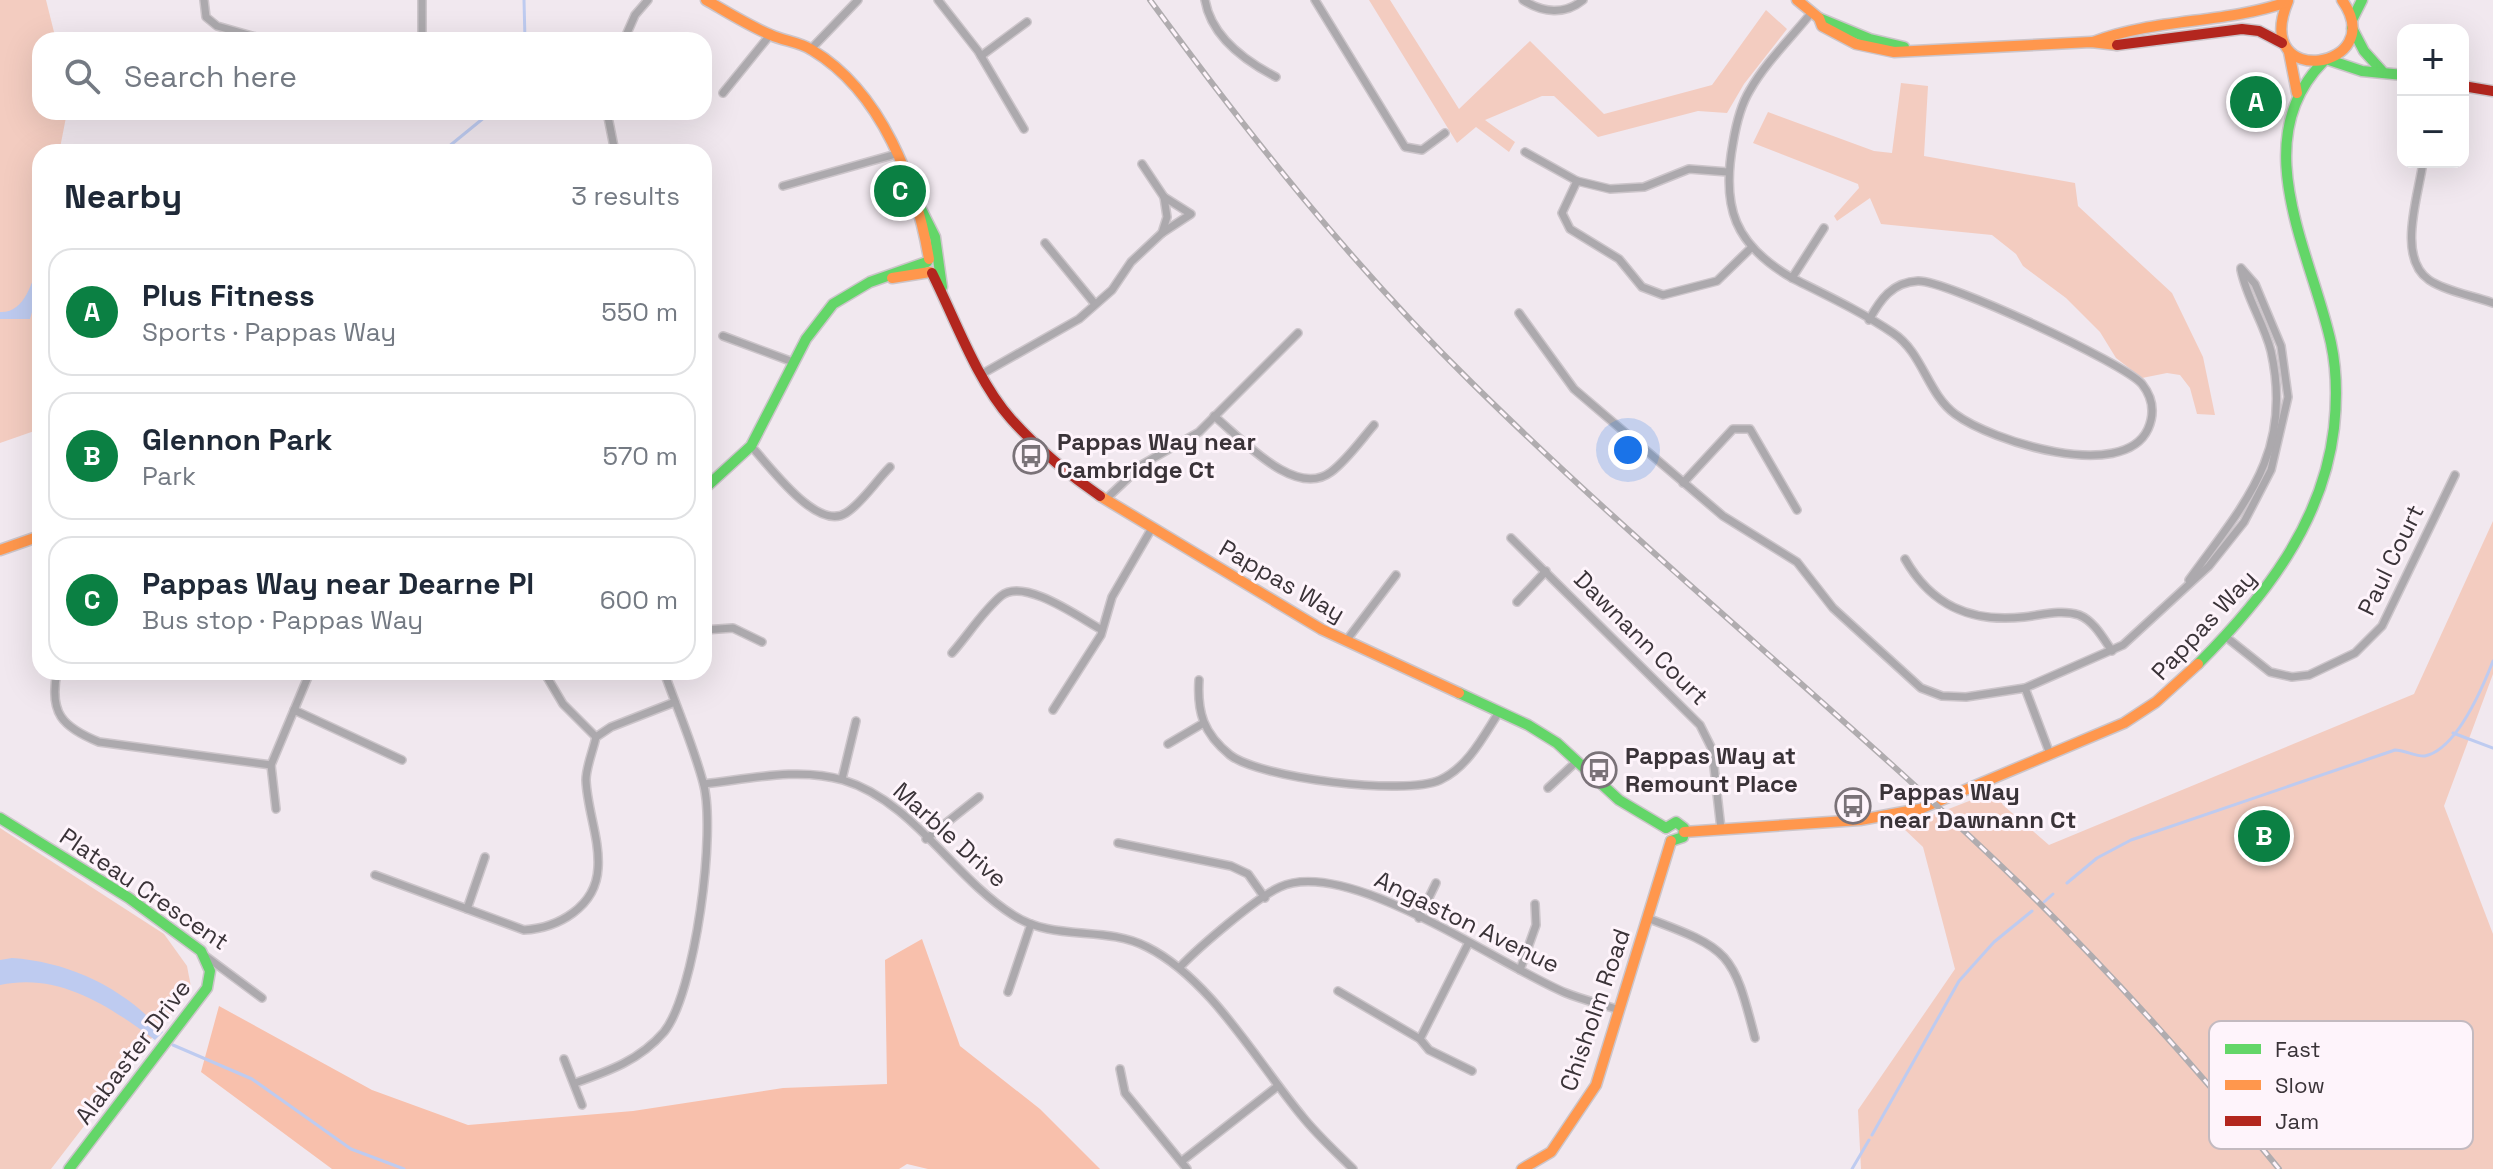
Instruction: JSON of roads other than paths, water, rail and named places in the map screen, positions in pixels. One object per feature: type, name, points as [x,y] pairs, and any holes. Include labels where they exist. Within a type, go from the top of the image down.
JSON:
[{"type":"main road","name":"Pappas Way","points":[[706,0],[770,35],[811,49],[847,79],[870,106],[920,208],[932,225],[933,266],[943,296],[982,374],[1010,418],[1070,475],[1105,500],[1346,641],[1499,712],[1557,743],[1619,800],[1666,828],[1676,822],[1684,832],[1888,816],[1973,788],[2124,723],[2164,698],[2226,637],[2290,559],[2313,510],[2334,440],[2336,386],[2331,337],[2293,220],[2290,139],[2297,95],[2312,70],[2345,47],[2362,0]]},
{"type":"main road","points":[[1797,0],[1816,15],[1868,43],[1910,49],[2091,42],[2114,45],[2250,29],[2286,48],[2299,59],[2326,61],[2362,71],[2397,74]]},
{"type":"main road","name":"Pappas Way","points":[[2288,1],[2278,22],[2297,95]]},
{"type":"main road","points":[[2091,42],[2161,25],[2259,13],[2288,1]]},
{"type":"main road","points":[[2343,1],[2364,51],[2382,71]]},
{"type":"main road","points":[[2161,25],[2163,38]]},
{"type":"main road","points":[[2469,87],[2493,91]]},
{"type":"main road","points":[[712,482],[751,446],[793,362],[820,317],[846,294],[870,282],[933,266]]},
{"type":"main road","points":[[0,550],[32,539]]},
{"type":"main road","name":"Plateau Crescent","points":[[0,818],[129,898],[204,955]]},
{"type":"main road","points":[[1666,828],[1671,841],[1679,840],[1684,832]]},
{"type":"main road","name":"Chisholm Road","points":[[1522,1169],[1551,1152],[1577,1121],[1596,1085],[1671,841]]},
{"type":"main road","name":"Alabaster Drive","points":[[69,1169],[207,988],[211,978],[204,955]]},
{"type":"street","points":[[204,0],[206,17],[217,26],[238,32]]},
{"type":"street","points":[[422,0],[422,32]]},
{"type":"street","points":[[628,32],[635,15],[648,0]]},
{"type":"street","points":[[724,12],[731,0]]},
{"type":"street","points":[[811,49],[858,0]]},
{"type":"street","points":[[938,0],[981,56],[1024,129]]},
{"type":"street","points":[[1205,0],[1207,14],[1246,62],[1276,77]]},
{"type":"street","points":[[1315,0],[1405,147],[1422,150],[1445,133]]},
{"type":"street","points":[[1523,0],[1550,11],[1564,11],[1583,0]]},
{"type":"street","points":[[1816,15],[1751,88],[1739,118],[1728,172],[1733,217],[1751,248],[1792,278],[1869,320],[1895,334],[1911,351],[1940,400],[1974,426],[2079,457],[2121,453],[2145,435],[2152,419],[2147,391],[2128,372],[2030,321],[1931,282],[1902,283],[1892,289],[1881,299],[1869,320]]},
{"type":"street","points":[[981,56],[1027,22]]},
{"type":"street","points":[[723,93],[770,35]]},
{"type":"street","points":[[609,120],[613,144]]},
{"type":"street","points":[[1525,152],[1577,181],[1610,189],[1644,187],[1689,169],[1728,172]]},
{"type":"street","points":[[783,186],[896,154]]},
{"type":"street","points":[[982,374],[1079,319],[1112,290],[1131,262],[1162,233],[1191,214],[1164,197],[1142,164]]},
{"type":"street","points":[[2422,168],[2411,242],[2415,264],[2429,280],[2493,303]]},
{"type":"street","points":[[1577,181],[1562,213],[1570,229],[1619,259],[1648,291],[1671,295],[1709,284],[1725,275],[1751,248]]},
{"type":"street","points":[[1162,233],[1167,217],[1164,197]]},
{"type":"street","points":[[1792,278],[1824,228]]},
{"type":"street","points":[[1045,243],[1095,304]]},
{"type":"street","points":[[1519,313],[1574,389],[1723,516],[1797,562],[1833,608],[1921,688],[1942,696],[1966,697],[2025,688],[2112,651],[2133,638],[2182,590],[2226,546],[2261,494],[2279,447],[2288,397],[2281,346],[2255,284],[2241,268],[2243,281],[2268,341],[2275,374],[2276,399],[2270,445],[2262,471],[2236,521],[2182,590]]},
{"type":"street","points":[[1105,500],[1143,464],[1199,432],[1298,333]]},
{"type":"street","points":[[723,336],[793,362]]},
{"type":"street","points":[[1214,416],[1285,474],[1316,480],[1332,472],[1374,425]]},
{"type":"street","points":[[1683,483],[1733,429],[1750,429],[1797,510]]},
{"type":"street","points":[[751,446],[814,513],[829,519],[846,514],[890,467]]},
{"type":"street","name":"Paul Court","points":[[2226,637],[2270,672],[2292,677],[2309,675],[2355,653],[2382,626],[2455,475]]},
{"type":"street","points":[[1053,710],[1102,630],[1112,597],[1152,528]]},
{"type":"street","name":"Dawnann Court","points":[[1511,538],[1700,725],[1712,749],[1721,829]]},
{"type":"street","points":[[1905,559],[1918,582],[1944,603],[1985,616],[2022,617],[2054,612],[2079,615],[2096,628],[2112,651]]},
{"type":"street","points":[[1517,602],[1546,571]]},
{"type":"street","points":[[1346,641],[1396,575]]},
{"type":"street","points":[[952,653],[1002,594],[1018,590],[1037,594],[1102,630]]},
{"type":"street","points":[[712,629],[733,628],[762,642]]},
{"type":"street","points":[[55,680],[52,694],[59,717],[76,732],[99,742],[271,765]]},
{"type":"street","points":[[276,809],[271,765],[307,680]]},
{"type":"street","points":[[549,680],[563,704],[596,737]]},
{"type":"street","points":[[575,1083],[637,1058],[664,1031],[679,1008],[700,909],[708,830],[704,784],[667,680]]},
{"type":"street","points":[[1199,680],[1197,708],[1202,724],[1232,756],[1256,767],[1365,787],[1403,789],[1439,780],[1468,760],[1499,712]]},
{"type":"street","points":[[2025,688],[2050,754]]},
{"type":"street","points":[[375,875],[524,930],[546,929],[574,914],[591,890],[598,869],[586,778],[596,737],[611,727],[675,702]]},
{"type":"street","points":[[294,710],[402,760]]},
{"type":"street","points":[[842,779],[856,721]]},
{"type":"street","points":[[1168,744],[1202,724]]},
{"type":"street","points":[[1548,788],[1577,761]]},
{"type":"street","name":"Marble Drive","points":[[704,784],[791,774],[842,779],[877,795],[983,895],[1031,924],[1047,930],[1110,934],[1146,946],[1180,967],[1278,1086],[1353,1169]]},
{"type":"street","points":[[926,839],[979,797]]},
{"type":"street","points":[[1118,843],[1231,866],[1248,874],[1265,898]]},
{"type":"street","points":[[467,909],[485,857]]},
{"type":"street","name":"Angaston Avenue","points":[[1180,967],[1280,887],[1309,881],[1339,883],[1419,918],[1566,994],[1619,1010]]},
{"type":"street","points":[[1419,918],[1436,883]]},
{"type":"street","points":[[1520,970],[1536,925],[1535,904]]},
{"type":"street","points":[[1647,918],[1705,940],[1727,958],[1742,989],[1755,1038]]},
{"type":"street","points":[[1008,992],[1031,924]]},
{"type":"street","points":[[1420,1039],[1468,944]]},
{"type":"street","name":"Plateau Crescent","points":[[204,955],[262,998]]},
{"type":"street","points":[[1338,991],[1420,1039],[1429,1050],[1472,1071]]},
{"type":"street","points":[[564,1059],[582,1105]]},
{"type":"street","points":[[1120,1069],[1125,1093],[1184,1165],[1278,1086]]},
{"type":"water","points":[[32,282],[30,319],[0,319],[0,312],[9,311],[22,302]]},
{"type":"water","points":[[12,958],[55,965],[95,980],[131,1002],[163,1032],[155,1040],[101,1004],[63,988],[22,982],[0,985],[0,960]]},
{"type":"waterway","points":[[524,0],[525,32]]},
{"type":"waterway","points":[[452,144],[481,120]]},
{"type":"waterway","points":[[2067,883],[2097,858],[2131,840],[2395,750],[2422,756],[2437,751],[2448,742],[2467,716],[2493,661]]},
{"type":"waterway","points":[[2453,733],[2493,748]]},
{"type":"waterway","points":[[2044,902],[2053,894]]},
{"type":"waterway","points":[[1872,1135],[1959,981],[1994,942],[2032,911]]},
{"type":"waterway","points":[[173,1045],[252,1079],[351,1149],[404,1169]]},
{"type":"waterway","points":[[1852,1169],[1869,1140]]},
{"type":"railway","points":[[1150,0],[1303,197],[1427,337],[1606,510],[1884,757],[2020,884],[2088,952],[2209,1086]]},
{"type":"railway","points":[[2262,1149],[2279,1169]]},
{"type":"place","name":"Plus Fitness","points":[[2256,102]]},
{"type":"place","name":"Pappas Way near Dearne Pl","points":[[900,191]]},
{"type":"place","name":"Pappas Way near Cambridge Ct","points":[[1031,456]]},
{"type":"place","name":"Pappas Way at Remount Place","points":[[1599,770]]},
{"type":"place","name":"Pappas Way near Dawnann Ct","points":[[1853,806]]},
{"type":"place","name":"Glennon Park","points":[[2264,836]]}]
